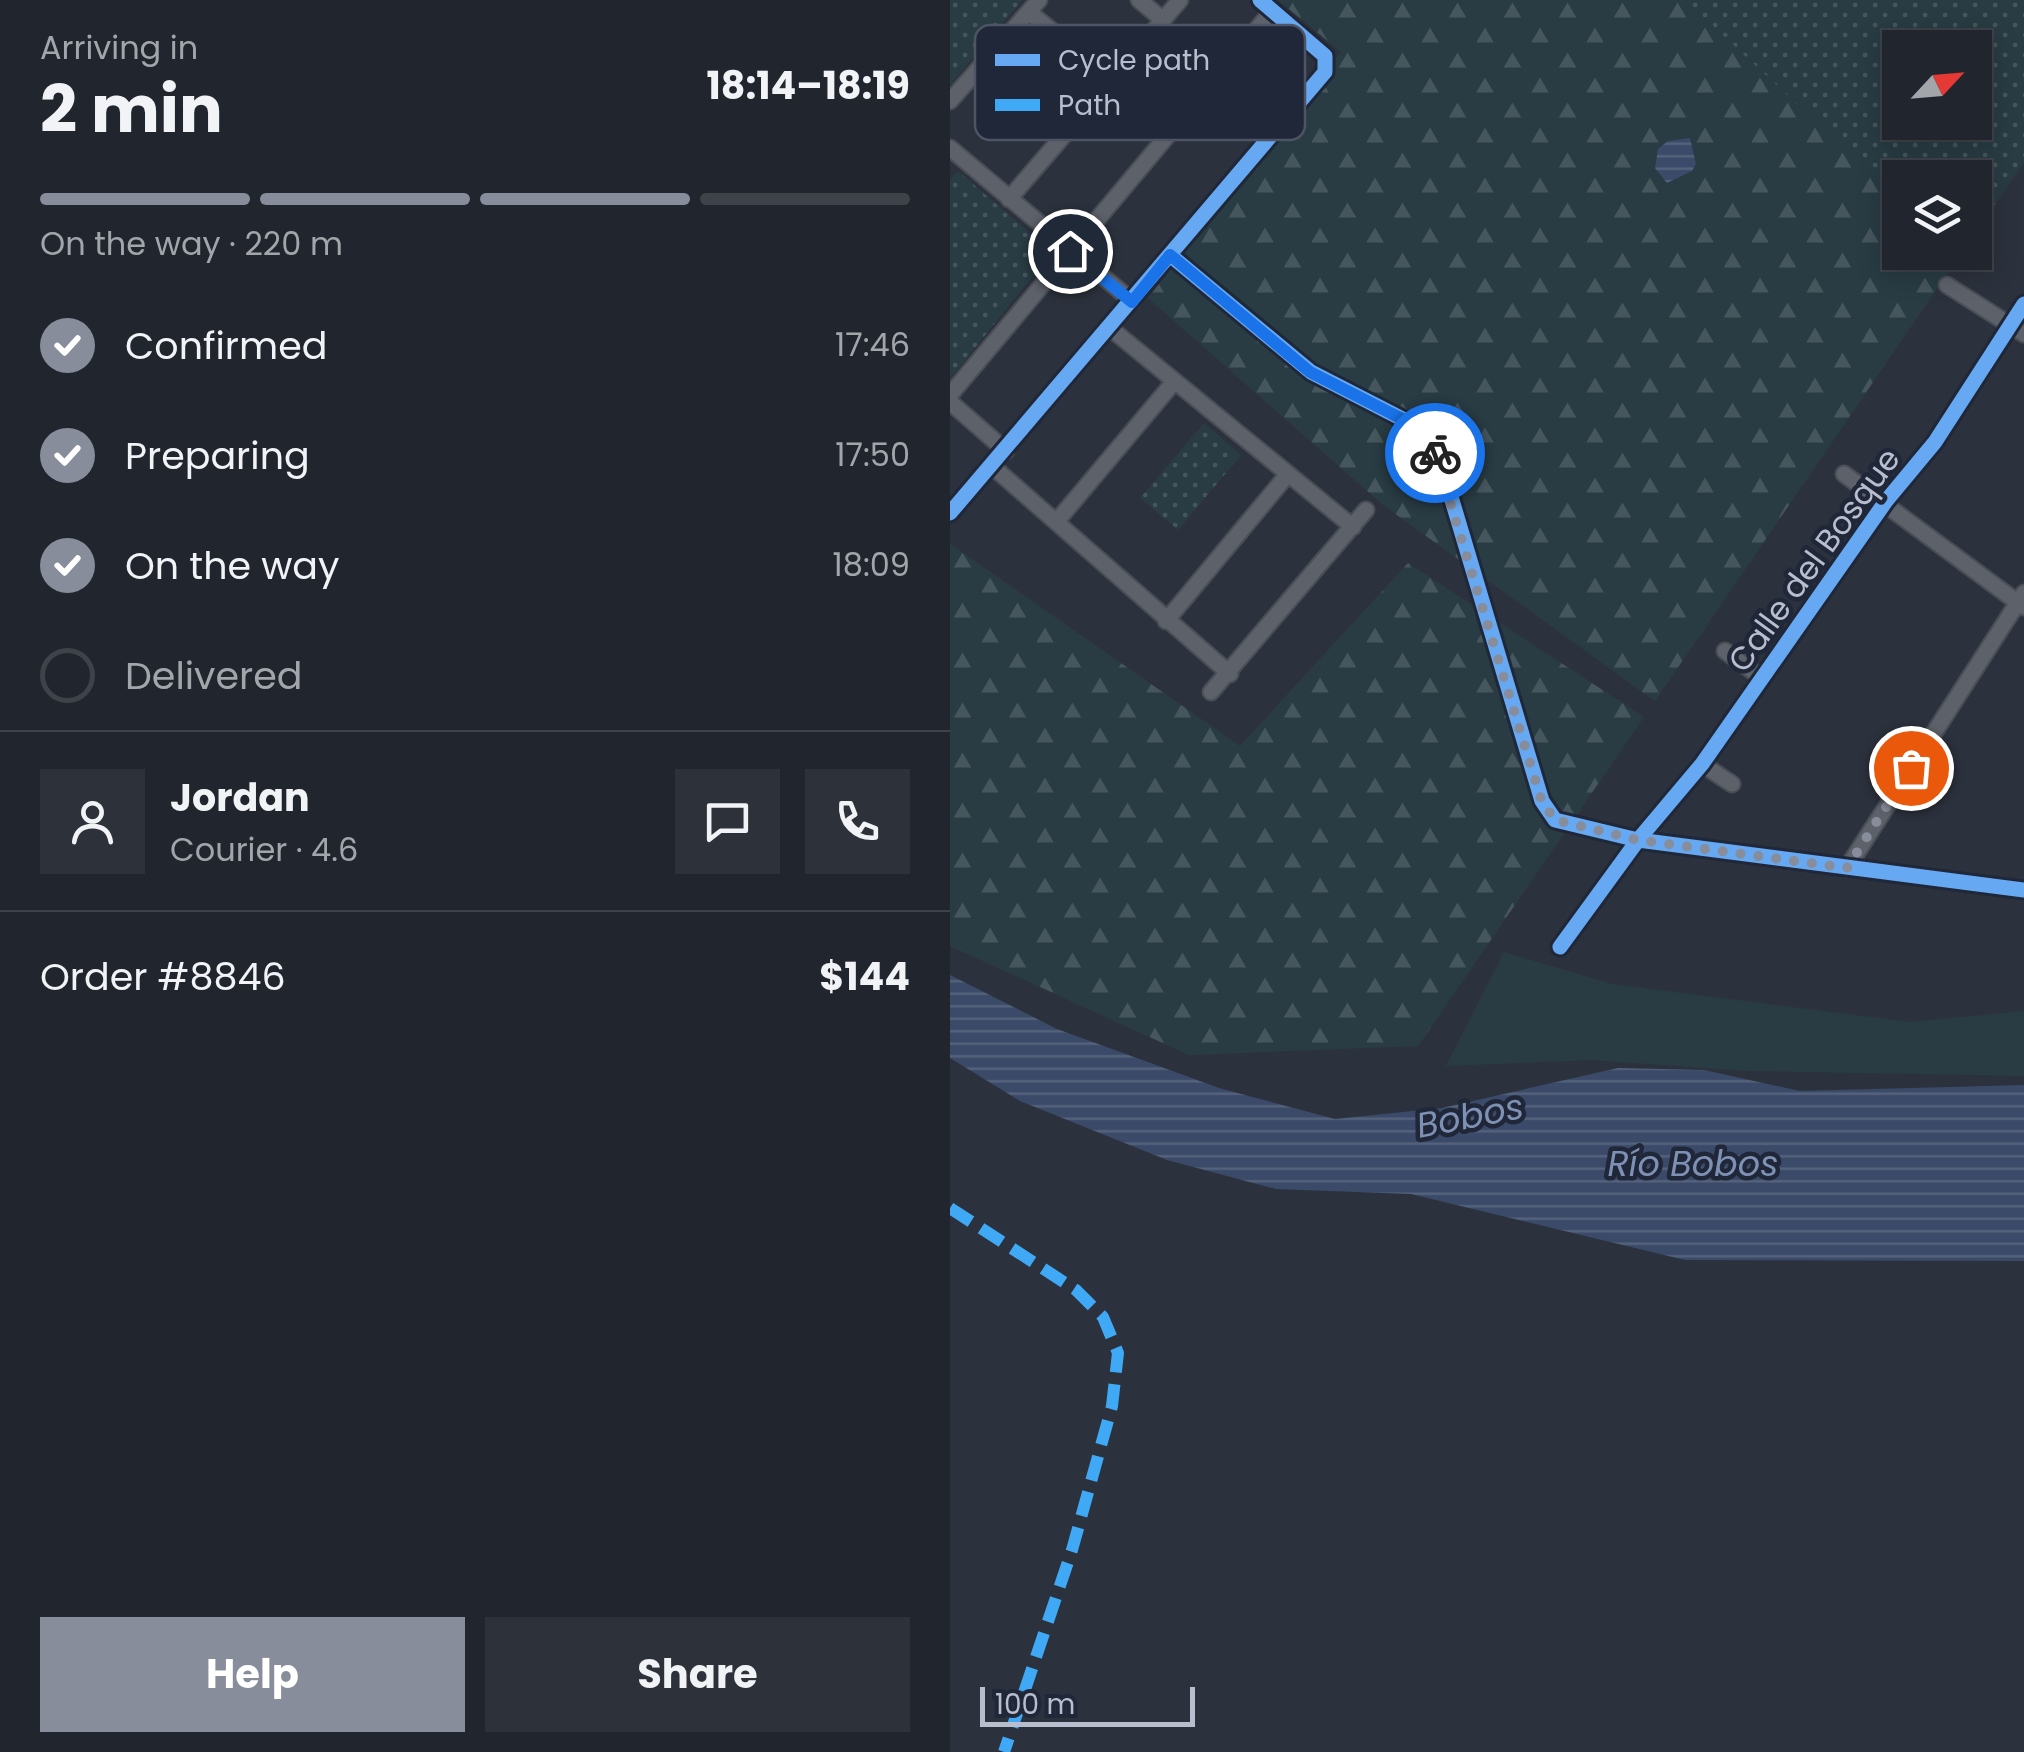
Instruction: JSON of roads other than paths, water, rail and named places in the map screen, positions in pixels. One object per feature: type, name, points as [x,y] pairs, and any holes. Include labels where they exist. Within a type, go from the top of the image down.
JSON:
[{"type":"street","points":[[1139,0],[1163,20]]},
{"type":"street","points":[[1159,25],[1180,0]]},
{"type":"street","points":[[1250,25],[1266,5],[1290,25]]},
{"type":"street","points":[[1017,25],[1034,6],[1054,25]]},
{"type":"street","points":[[1305,38],[1326,56],[1328,64],[1305,92]]},
{"type":"street","points":[[950,101],[975,73]]},
{"type":"street","points":[[1009,199],[1058,140]]},
{"type":"street","points":[[1006,451],[950,399],[1158,140]]},
{"type":"street","points":[[950,513],[1265,140]]},
{"type":"street","points":[[950,148],[1132,302]]},
{"type":"street","points":[[1170,255],[1310,372],[1416,426],[1440,460],[1542,802],[1555,820],[1638,840],[2024,890]]},
{"type":"street","points":[[1947,285],[2017,329]]},
{"type":"street","name":"Calle del Bosque","points":[[1560,947],[1638,840],[1702,764],[1886,502],[1936,442],[2017,329],[2024,304]]},
{"type":"street","points":[[1110,328],[1173,384],[1352,528]]},
{"type":"street","points":[[1058,521],[1173,384]]},
{"type":"street","points":[[992,466],[1230,674]]},
{"type":"street","points":[[1166,621],[1288,474]]},
{"type":"street","points":[[1844,474],[2022,601],[1847,868]]},
{"type":"street","points":[[1211,692],[1366,510]]},
{"type":"street","points":[[1725,651],[1762,678]]},
{"type":"street","points":[[1702,764],[1732,784]]},
{"type":"water","points":[[1690,138],[1696,164],[1692,171],[1667,183],[1655,168],[1658,149],[1668,141]]},
{"type":"water","name":"Río Bobos","points":[[950,975],[1057,1029],[1219,1088],[1335,1119],[1442,1108],[1618,1068],[1704,1070],[1800,1091],[2024,1085],[2024,1261],[1685,1260],[1411,1194],[1276,1189],[1167,1160],[1020,1101],[950,1058]]},
{"type":"water label","name":"Bobos","points":[[1470,1116]]}]
